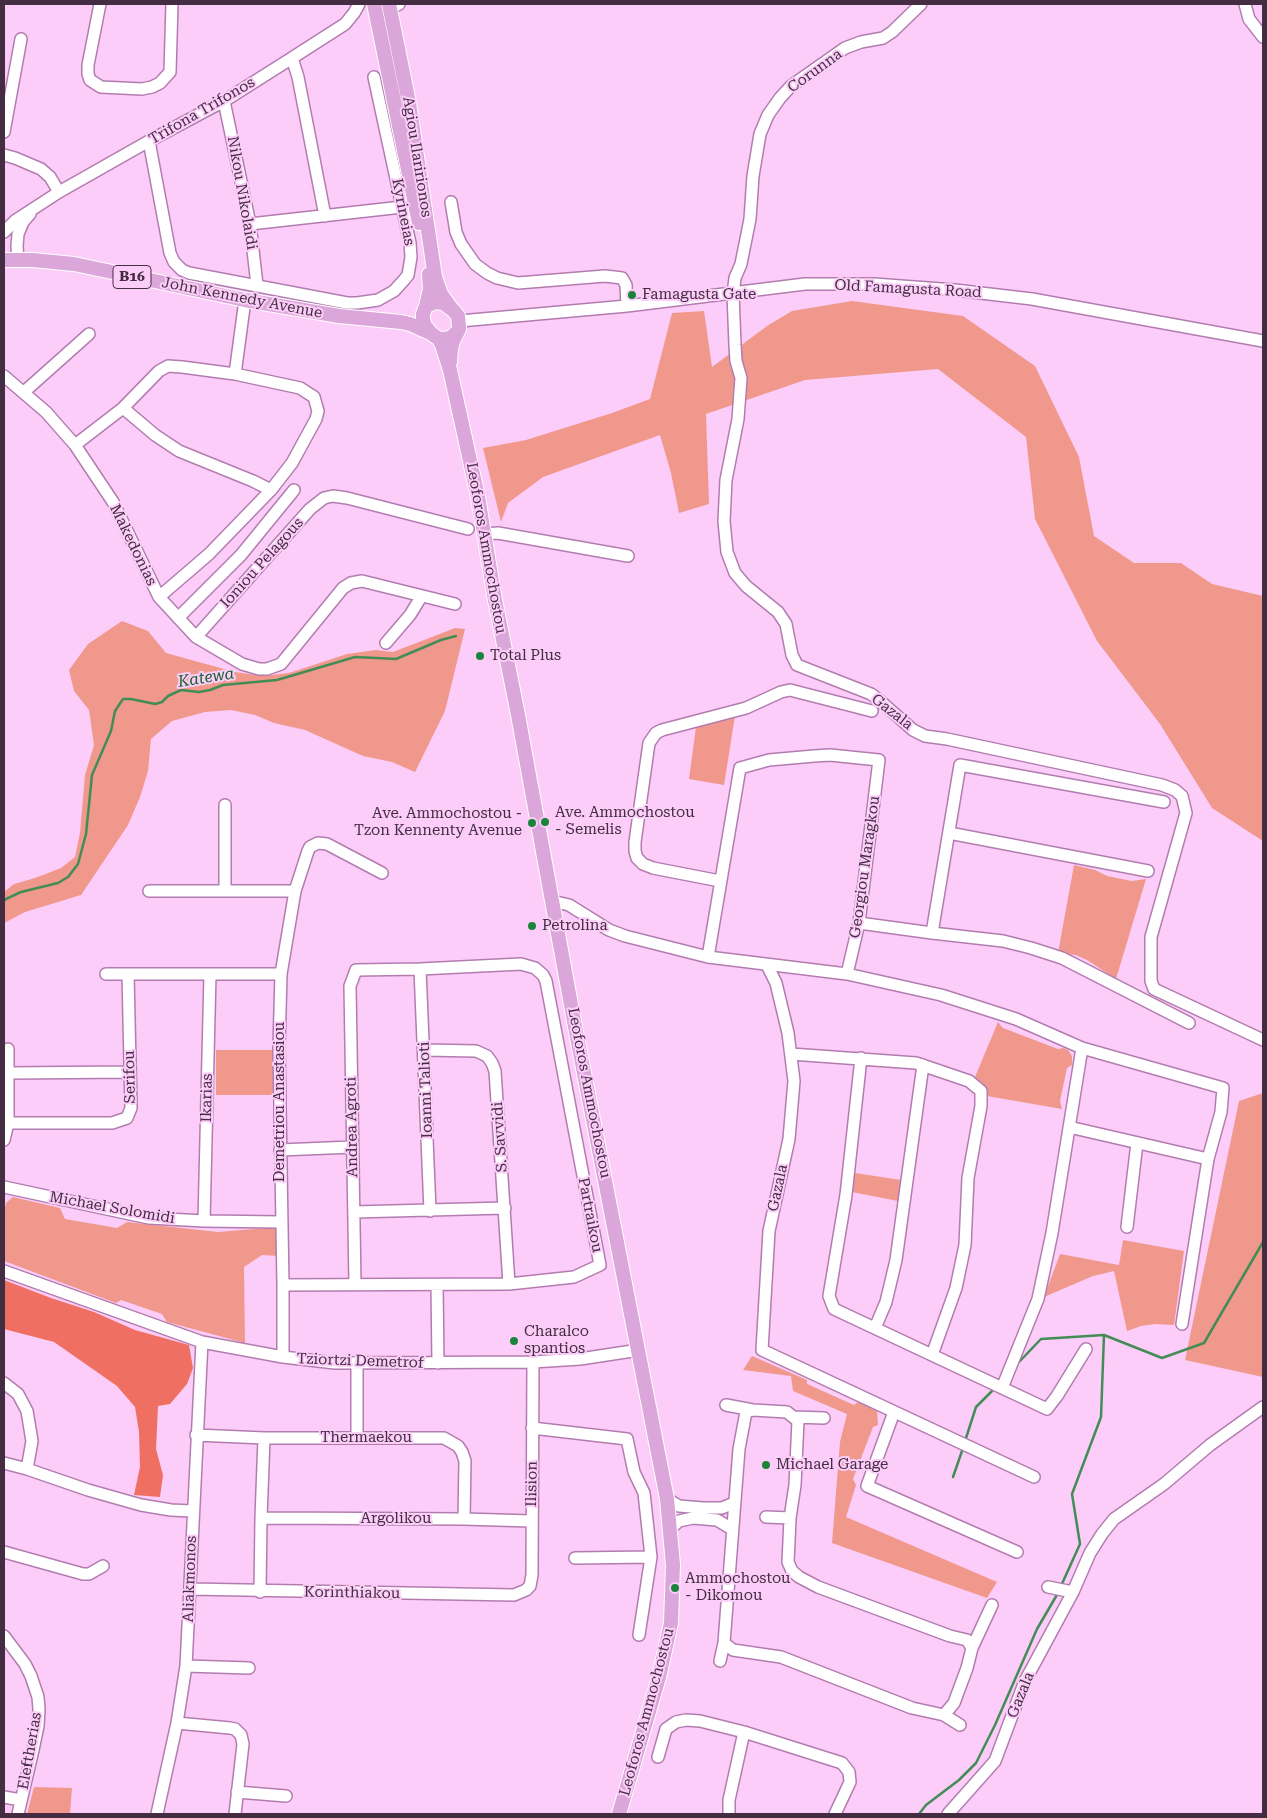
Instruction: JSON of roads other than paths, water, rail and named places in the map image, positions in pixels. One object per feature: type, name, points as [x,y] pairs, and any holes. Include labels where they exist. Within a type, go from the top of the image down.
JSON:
[{"type":"main road","name":"Agiou Ilaririonos","points":[[392,5],[435,277],[441,294],[451,308]]},
{"type":"main road","name":"Agiou Ilaririonos","points":[[375,10],[396,105],[410,186],[428,263],[430,289],[425,307]]},
{"type":"main road","name":"John Kennedy Avenue","points":[[4,260],[74,264],[245,300],[340,316],[410,324],[435,336]]},
{"type":"main road","points":[[439,302],[456,312],[458,327],[450,338],[435,336],[425,326],[423,320],[425,307],[439,302]]},
{"type":"main road","name":"John Kennedy Avenue","points":[[391,321],[412,316],[425,307]]},
{"type":"main road","name":"Leoforos Ammochostou","points":[[450,370],[451,349],[458,327]]},
{"type":"main road","name":"Leoforos Ammochostou","points":[[435,336],[442,345],[450,370],[478,498],[495,600],[639,1350],[671,1528],[674,1580],[671,1623],[660,1677],[619,1814]]},
{"type":"street","points":[[100,4],[88,72],[90,80],[101,87],[142,89],[160,83],[168,75],[171,66],[172,4]]},
{"type":"street","name":"Trifona Trifonos","points":[[4,232],[16,220],[59,192],[224,101],[345,24],[359,4]]},
{"type":"street","name":"Corunna","points":[[733,294],[735,278],[741,264],[750,219],[753,176],[760,134],[768,115],[780,98],[808,73],[845,48],[860,42],[883,38],[892,32],[920,4]]},
{"type":"street","points":[[1245,4],[1249,19],[1263,37]]},
{"type":"street","points":[[375,10],[392,5]]},
{"type":"street","points":[[4,132],[21,39]]},
{"type":"street","points":[[292,58],[296,68],[325,216]]},
{"type":"street","name":"Kyrineias","points":[[149,141],[169,248],[174,262],[182,270],[189,273],[347,303],[368,302],[387,296],[404,280],[410,267],[410,243],[374,77]]},
{"type":"street","name":"Nikou Nikolaidi","points":[[224,101],[250,224],[257,285]]},
{"type":"street","points":[[4,156],[15,158],[41,169],[50,177],[59,192]]},
{"type":"street","points":[[451,202],[456,232],[461,244],[475,264],[487,273],[507,281],[524,283],[605,276],[622,278],[626,285],[627,306]]},
{"type":"street","points":[[250,224],[402,207]]},
{"type":"street","name":"Trifona Trifonos","points":[[18,260],[18,234],[23,222],[36,208]]},
{"type":"street","points":[[4,260],[4,267]]},
{"type":"street","name":"Old Famagusta Road","points":[[458,327],[805,284],[874,284],[955,290],[1032,299],[1263,340]]},
{"type":"street","name":"Gazala","points":[[733,294],[736,361],[741,378],[738,419],[726,480],[724,521],[727,552],[735,573],[746,586],[778,612],[786,624],[792,655],[797,665],[871,694],[907,725],[926,736],[1162,785],[1175,790],[1182,796],[1186,813],[1151,937],[1151,981],[1154,989],[1263,1040]]},
{"type":"street","points":[[235,374],[245,300]]},
{"type":"street","points":[[24,392],[89,334]]},
{"type":"street","points":[[75,444],[123,408],[164,367],[182,366],[235,374],[300,388],[314,397],[317,416],[305,442],[292,463],[271,490],[209,554],[159,597]]},
{"type":"street","name":"Makedonias","points":[[4,376],[46,412],[75,444],[113,502],[159,597],[196,637],[242,664],[259,669],[281,664],[348,584],[362,581],[421,597]]},
{"type":"street","points":[[123,408],[155,435],[179,451],[271,490]]},
{"type":"street","points":[[178,618],[240,555],[294,490]]},
{"type":"street","name":"Ioniou Pelagous","points":[[196,637],[310,509],[324,498],[334,496],[347,498],[468,529]]},
{"type":"street","points":[[484,534],[498,533],[628,556]]},
{"type":"street","points":[[386,644],[410,615],[421,597],[455,604]]},
{"type":"street","points":[[708,957],[720,881],[653,868],[643,864],[636,854],[635,842],[649,743],[656,733],[746,708],[781,692],[790,690],[872,711]]},
{"type":"street","name":"Georgiou Maragkou","points":[[720,881],[740,768],[769,760],[814,756],[879,760],[859,923],[847,974]]},
{"type":"street","points":[[932,933],[960,765],[1164,802]]},
{"type":"street","points":[[225,805],[225,891]]},
{"type":"street","points":[[949,833],[1148,871]]},
{"type":"street","name":"Demetriou Anastasiou","points":[[282,1357],[284,1285],[278,1051],[282,974],[295,891],[308,851],[310,847],[318,843],[327,844],[382,873]]},
{"type":"street","points":[[149,891],[295,891]]},
{"type":"street","points":[[552,901],[569,905],[616,933],[708,957],[847,974],[950,998],[1016,1019],[1082,1048],[1223,1088],[1221,1112],[1208,1159],[1182,1324]]},
{"type":"street","points":[[859,923],[1003,941],[1031,948],[1055,956],[1189,1023]]},
{"type":"street","name":"Partraikou","points":[[284,1285],[508,1284],[574,1277],[600,1265],[546,981],[539,970],[521,964],[420,969]]},
{"type":"street","name":"Gazala","points":[[767,965],[776,983],[788,1033],[794,1081],[789,1139],[769,1231],[762,1350],[894,1412]]},
{"type":"street","name":"Andrea Agroti","points":[[355,1284],[350,986],[356,970],[420,969]]},
{"type":"street","name":"Ioanni Talioti","points":[[420,969],[425,1050],[430,1211]]},
{"type":"street","points":[[106,974],[282,974]]},
{"type":"street","name":"Serifou","points":[[8,1123],[112,1123],[124,1120],[129,1115],[131,1108],[128,974]]},
{"type":"street","name":"Ikarias","points":[[204,1221],[210,974]]},
{"type":"street","points":[[1002,1388],[1038,1299],[1052,1233],[1082,1048]]},
{"type":"street","points":[[4,1140],[8,1123],[8,1049]]},
{"type":"street","name":"S. Savvidi","points":[[425,1050],[476,1050],[488,1056],[492,1062],[495,1071],[508,1284]]},
{"type":"street","points":[[791,1054],[916,1063],[969,1081],[981,1091],[981,1106],[968,1178],[965,1245],[956,1288],[932,1355]]},
{"type":"street","points":[[861,1058],[846,1195],[829,1296],[834,1310],[1047,1409],[1086,1349]]},
{"type":"street","points":[[875,1328],[886,1302],[896,1260],[923,1066]]},
{"type":"street","points":[[8,1073],[130,1072]]},
{"type":"street","points":[[1069,1127],[1208,1159]]},
{"type":"street","points":[[1126,1228],[1137,1143]]},
{"type":"street","points":[[280,1150],[352,1148]]},
{"type":"street","name":"Michael Solomidi","points":[[4,1187],[149,1218],[281,1222]]},
{"type":"street","points":[[354,1212],[504,1208]]},
{"type":"street","name":"Tziortzi Demetrof","points":[[4,1271],[202,1342],[282,1357],[335,1363],[533,1362],[580,1360],[639,1350]]},
{"type":"street","points":[[437,1285],[438,1363]]},
{"type":"street","name":"Aliakmonos","points":[[157,1814],[186,1666],[192,1511],[202,1342]]},
{"type":"street","name":"Ilision","points":[[514,1595],[526,1590],[532,1581],[533,1362]]},
{"type":"street","points":[[357,1363],[357,1438]]},
{"type":"street","points":[[4,1383],[18,1394],[31,1423],[32,1441],[27,1469]]},
{"type":"street","points":[[726,1406],[787,1412],[798,1421],[796,1485],[790,1518],[788,1562],[792,1571],[799,1577],[828,1591],[950,1636],[967,1640],[972,1648]]},
{"type":"street","name":"Gazala","points":[[948,1814],[995,1761],[1025,1681],[1073,1592],[1090,1553],[1102,1534],[1114,1519],[1164,1484],[1210,1445],[1263,1406]]},
{"type":"street","points":[[720,1661],[724,1643],[742,1423],[746,1412],[752,1410]]},
{"type":"street","points":[[1017,1552],[867,1486],[894,1412],[1034,1477]]},
{"type":"street","points":[[794,1417],[824,1418]]},
{"type":"street","points":[[532,1428],[627,1439],[634,1472],[644,1493],[651,1557],[639,1635]]},
{"type":"street","name":"Thermaekou","points":[[196,1435],[264,1438],[444,1438],[458,1446],[465,1461],[464,1519]]},
{"type":"street","points":[[260,1592],[264,1438]]},
{"type":"street","points":[[4,1463],[141,1505],[170,1510],[192,1511]]},
{"type":"street","points":[[667,1498],[679,1506],[703,1508],[722,1508],[734,1503]]},
{"type":"street","points":[[766,1517],[790,1518]]},
{"type":"street","name":"Argolikou","points":[[261,1518],[531,1521]]},
{"type":"street","points":[[671,1528],[679,1521],[704,1518],[717,1520],[732,1529]]},
{"type":"street","points":[[4,1552],[83,1574],[93,1573],[103,1566]]},
{"type":"street","points":[[575,1558],[651,1557]]},
{"type":"street","points":[[1048,1587],[1073,1592]]},
{"type":"street","name":"Korinthiakou","points":[[190,1589],[260,1592],[514,1595]]},
{"type":"street","points":[[944,1715],[954,1703],[972,1648],[992,1605]]},
{"type":"street","name":"Eleftherias","points":[[4,1636],[25,1664],[31,1676],[38,1697],[39,1709],[34,1750],[18,1814]]},
{"type":"street","points":[[724,1643],[732,1650],[781,1657],[912,1708],[944,1715],[960,1725]]},
{"type":"street","points":[[186,1666],[249,1668]]},
{"type":"street","points":[[658,1757],[666,1729],[676,1722],[694,1720],[744,1732],[845,1765],[849,1772],[850,1782],[835,1814]]},
{"type":"street","points":[[176,1723],[236,1729],[242,1738],[243,1744],[235,1814]]},
{"type":"street","points":[[728,1814],[729,1800],[744,1732]]},
{"type":"street","points":[[237,1792],[286,1796]]},
{"type":"street","points":[[4,1797],[21,1800]]},
{"type":"waterway","name":"Katewa","points":[[4,900],[21,892],[58,883],[68,877],[78,864],[86,834],[92,775],[111,731],[115,711],[123,699],[155,704],[162,702],[168,696],[181,690],[199,692],[223,685],[277,680],[355,657],[396,659],[441,640],[456,636]]},
{"type":"waterway","points":[[1019,1362],[1041,1339],[1104,1335],[1162,1358],[1204,1343],[1263,1242]]},
{"type":"waterway","points":[[1061,1586],[1080,1544],[1072,1494],[1101,1417],[1104,1335]]},
{"type":"waterway","points":[[966,1438],[976,1407],[992,1391]]},
{"type":"waterway","points":[[953,1477],[962,1451]]},
{"type":"waterway","points":[[919,1814],[926,1805],[959,1780],[976,1763],[995,1725],[1037,1629],[1058,1593]]},
{"type":"place","name":"Famagusta Gate","points":[[632,295]]},
{"type":"place","name":"Total Plus","points":[[480,656]]},
{"type":"place","name":"Ave. Ammochostou - Semelis","points":[[545,822]]},
{"type":"place","name":"Ave. Ammochostou - Tzon Kennenty Avenue","points":[[532,823]]},
{"type":"place","name":"Petrolina","points":[[532,926]]},
{"type":"place","name":"Charalco spantios","points":[[514,1341]]},
{"type":"place","name":"Michael Garage","points":[[766,1465]]},
{"type":"place","name":"Ammochostou - Dikomou","points":[[675,1588]]}]
